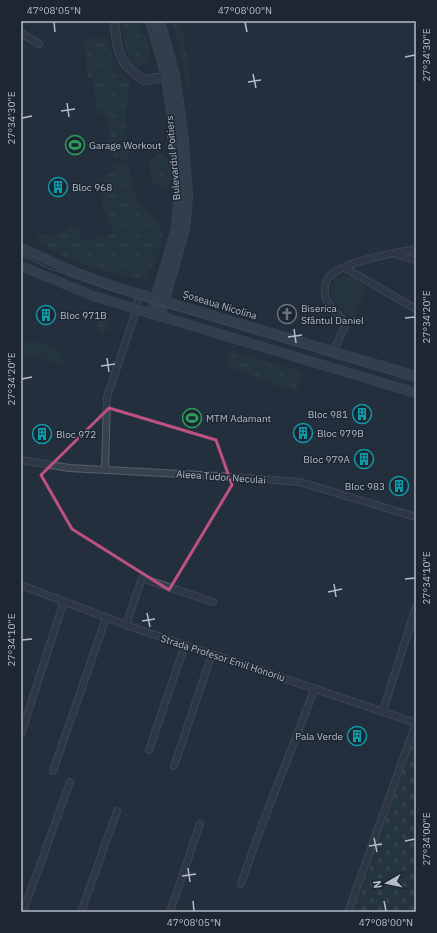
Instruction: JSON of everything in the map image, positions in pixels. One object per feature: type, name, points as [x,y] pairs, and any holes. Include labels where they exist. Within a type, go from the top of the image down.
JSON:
[{"type":"main road","name":"Bulevardul Poitiers","points":[[150,21],[170,76]]},
{"type":"main road","name":"Bulevardul Poitiers","points":[[156,316],[160,299],[185,228],[188,203],[183,138],[160,21]]},
{"type":"main road","name":"Șoseaua Nicolina","points":[[21,248],[77,273],[140,294],[416,376]]},
{"type":"main road","points":[[21,266],[73,289],[156,316],[416,393]]},
{"type":"street","points":[[114,21],[121,57],[125,65],[144,80],[170,76]]},
{"type":"street","points":[[21,33],[39,44]]},
{"type":"street","points":[[333,351],[346,325],[342,316],[330,306],[325,297],[327,279],[332,273],[345,268],[393,253],[416,249]]},
{"type":"street","points":[[393,253],[416,260]]},
{"type":"street","points":[[345,268],[416,309]]},
{"type":"street","points":[[105,470],[107,397],[140,294]]},
{"type":"street","name":"Aleea Tudor Neculai","points":[[21,461],[69,468],[300,482],[416,517]]},
{"type":"street","points":[[126,625],[142,578],[213,602]]},
{"type":"street","name":"Strada Profesor Emil Honoriu","points":[[21,585],[126,625],[416,723],[348,912]]},
{"type":"street","points":[[21,734],[64,602]]},
{"type":"street","points":[[383,711],[416,607]]},
{"type":"street","points":[[53,771],[106,618]]},
{"type":"street","points":[[149,750],[184,645]]},
{"type":"street","points":[[174,766],[212,654]]},
{"type":"street","points":[[241,884],[258,833],[315,688]]},
{"type":"street","points":[[23,912],[70,782]]},
{"type":"street","points":[[81,912],[117,811]]},
{"type":"street","points":[[170,912],[200,824]]},
{"type":"highlighted area","points":[[109,408],[216,440],[232,485],[169,590],[72,529],[41,475]]},
{"type":"green space","points":[[122,21],[140,21],[150,53],[144,64],[138,65],[133,63],[129,57],[124,42]]},
{"type":"green space","points":[[172,21],[182,21],[191,90],[188,89],[182,57]]},
{"type":"green space","points":[[108,38],[113,60],[131,84],[126,113],[129,160],[114,158],[107,116],[96,112],[93,78],[87,78],[85,39]]},
{"type":"green space","points":[[160,154],[167,159],[171,169],[172,182],[165,188],[152,183],[149,162],[153,157]]},
{"type":"green space","points":[[114,162],[129,167],[134,194],[140,204],[157,220],[161,227],[162,242],[160,250],[153,267],[145,280],[88,266],[47,248],[36,240],[37,236],[65,232],[69,227],[78,228],[83,242],[114,233],[102,200],[106,174],[115,173]]},
{"type":"green space","points":[[352,276],[367,286],[355,318],[344,311],[332,296],[331,290],[335,277]]},
{"type":"green space","points":[[98,314],[105,314],[112,328],[103,333],[99,332],[94,317]]},
{"type":"green space","points":[[21,341],[41,343],[54,347],[59,351],[64,362],[55,363],[33,356],[21,355]]},
{"type":"green space","points":[[230,350],[303,372],[296,392],[225,366]]},
{"type":"green space","points":[[416,734],[416,912],[352,912]]},
{"type":"tram line","points":[[21,255],[48,268],[112,291],[416,382]]},
{"type":"place","name":"Garage Workout","points":[[75,145]]},
{"type":"place","name":"Bloc 968","points":[[58,187]]},
{"type":"place","name":"Biserica Sfântul Daniel","points":[[287,314]]},
{"type":"place","name":"Bloc 971B","points":[[46,315]]},
{"type":"place","name":"Bloc 981","points":[[362,414]]},
{"type":"place","name":"MTM Adamant","points":[[192,418]]},
{"type":"place","name":"Bloc 979B","points":[[303,433]]},
{"type":"place","name":"Bloc 972","points":[[42,434]]},
{"type":"place","name":"Bloc 979A","points":[[364,459]]},
{"type":"place","name":"Bloc 983","points":[[399,486]]},
{"type":"place","name":"Pala Verde","points":[[357,736]]}]
